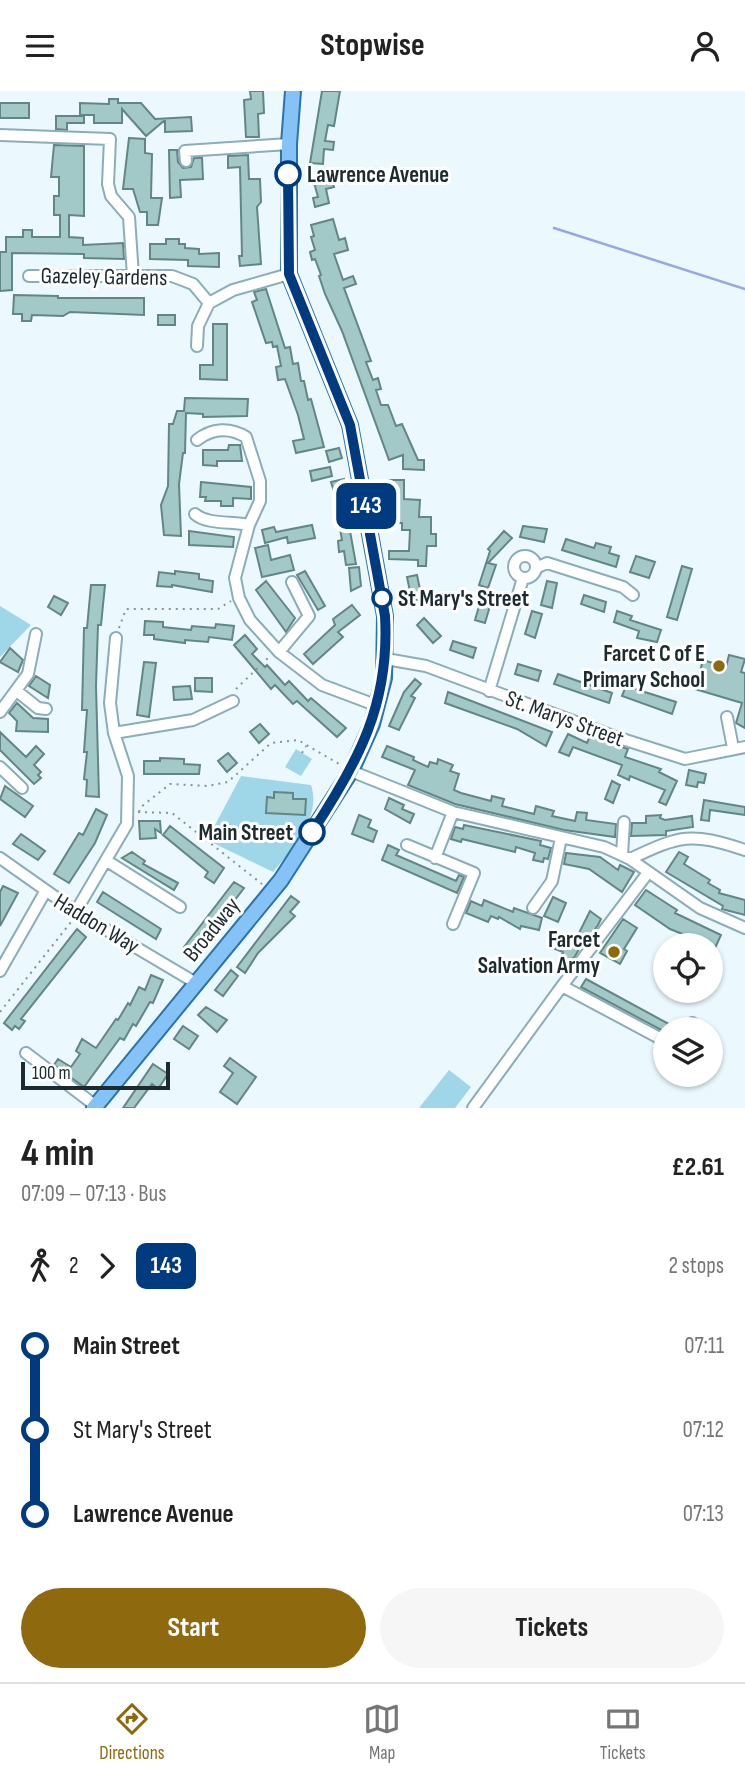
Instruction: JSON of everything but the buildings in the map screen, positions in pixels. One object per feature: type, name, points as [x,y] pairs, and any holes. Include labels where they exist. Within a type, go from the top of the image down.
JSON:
[{"type":"main road","points":[[289,274],[289,144],[293,91]]},
{"type":"main road","name":"Broadway","points":[[95,1107],[281,880],[347,769],[378,706],[386,659],[385,616],[350,425],[289,274]]},
{"type":"street","points":[[0,135],[110,139],[108,184],[111,196],[129,217],[132,276]]},
{"type":"street","points":[[186,160],[185,151],[289,144]]},
{"type":"street","points":[[197,346],[198,326],[209,303],[233,290],[289,274]]},
{"type":"street","name":"Gazeley Gardens","points":[[29,276],[183,278],[209,303]]},
{"type":"street","points":[[197,440],[209,431],[236,431],[246,437],[260,481],[260,501],[249,525],[235,578],[235,599],[278,651],[322,685],[378,706]]},
{"type":"street","points":[[195,514],[201,519],[234,521],[249,525]]},
{"type":"street","points":[[523,578],[514,568],[518,558],[528,557],[536,568]]},
{"type":"street","points":[[523,578],[533,575],[536,568],[547,563],[623,587],[633,595]]},
{"type":"street","points":[[489,691],[523,578]]},
{"type":"street","points":[[278,651],[309,616],[292,582]]},
{"type":"street","points":[[77,912],[120,840],[133,812],[128,776],[114,733],[110,703],[116,638]]},
{"type":"street","points":[[0,712],[18,692],[28,674],[33,639]]},
{"type":"street","name":"St. Marys Street","points":[[386,659],[426,666],[489,691],[685,759],[707,757],[739,748]]},
{"type":"street","points":[[454,690],[458,678]]},
{"type":"street","points":[[18,692],[38,708],[46,709]]},
{"type":"street","points":[[114,733],[193,720],[233,701]]},
{"type":"street","points":[[727,717],[739,748]]},
{"type":"street","points":[[0,767],[16,775],[22,788]]},
{"type":"street","points":[[347,769],[453,812],[626,857],[700,908],[745,928]]},
{"type":"street","points":[[435,858],[453,812]]},
{"type":"street","points":[[624,822],[626,857]]},
{"type":"street","points":[[626,857],[665,842],[697,836],[745,850]]},
{"type":"street","points":[[533,908],[552,881],[561,838]]},
{"type":"street","points":[[407,845],[474,873],[453,924]]},
{"type":"street","name":"Haddon Way","points":[[0,859],[77,912],[196,983]]},
{"type":"street","points":[[107,861],[177,901]]},
{"type":"street","points":[[473,1108],[647,874]]},
{"type":"street","points":[[0,971],[45,891]]},
{"type":"street","points":[[562,986],[653,1035]]},
{"type":"street","points":[[26,1053],[95,1107]]},
{"type":"path","points":[[116,638],[126,609],[218,609],[235,599]]},
{"type":"path","points":[[233,701],[237,685],[278,651]]},
{"type":"path","points":[[133,812],[170,784],[207,786],[228,782],[271,743],[298,740],[347,769]]},
{"type":"path","points":[[302,753],[307,745]]},
{"type":"path","points":[[133,812],[172,813],[265,886]]},
{"type":"path","points":[[0,1012],[77,912]]},
{"type":"shaded area","points":[[0,606],[31,625],[0,657]]},
{"type":"shaded area","points":[[296,749],[312,759],[301,776],[285,767]]},
{"type":"shaded area","points":[[241,776],[311,785],[313,797],[309,821],[273,872],[207,840]]},
{"type":"shaded area","points":[[449,1070],[471,1087],[455,1108],[419,1108]]},
{"type":"waterway","points":[[554,228],[745,289]]},
{"type":"bus line","name":"143","points":[[288,174],[289,274],[330,369],[350,425],[385,616],[387,645],[384,678],[372,725],[341,789],[312,832]]},
{"type":"place","name":"Lawrence Avenue","points":[[288,174]]},
{"type":"place","name":"St Mary's Street","points":[[382,598]]},
{"type":"place","name":"Farcet C of E Primary School","points":[[719,666]]},
{"type":"place","name":"Main Street","points":[[312,832]]},
{"type":"place","name":"Farcet Salvation Army","points":[[614,952]]}]
